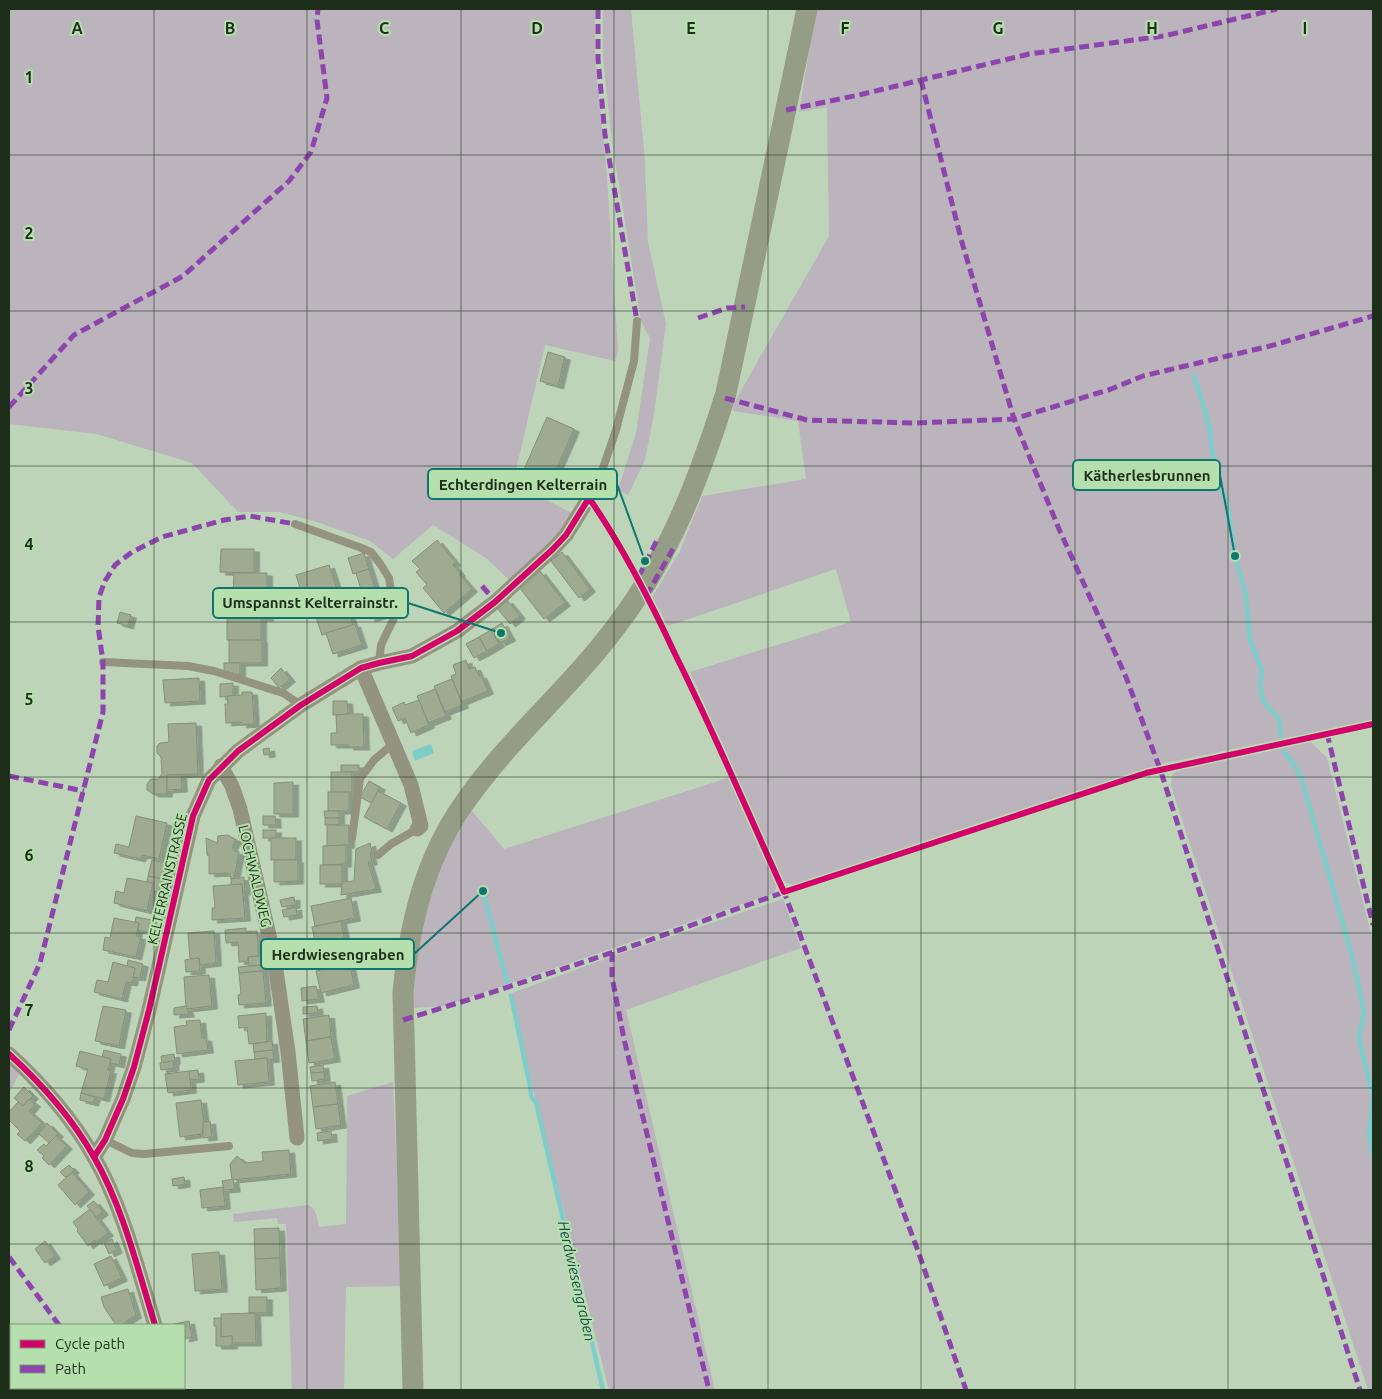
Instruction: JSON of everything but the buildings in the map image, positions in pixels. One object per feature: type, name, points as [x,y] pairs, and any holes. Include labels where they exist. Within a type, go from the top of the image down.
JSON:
[{"type":"main road","points":[[413,1390],[404,994],[411,932],[419,897],[434,856],[463,804],[488,772],[572,680],[618,624],[663,554],[684,511],[711,442],[726,393],[807,9]]},
{"type":"street","name":"KELTERRAINSTRASSE","points":[[94,1157],[123,1099],[134,1067],[150,1010],[194,816],[209,780],[238,751],[300,704],[362,668],[412,656],[457,632],[488,608],[553,549],[566,535],[589,498]]},
{"type":"street","points":[[362,668],[411,785],[421,826],[417,829]]},
{"type":"street","name":"LOCHWALDWEG","points":[[221,766],[232,786],[240,809],[274,957],[288,1052],[297,1138]]},
{"type":"street","points":[[9,1054],[45,1089],[81,1135],[94,1157],[119,1213],[155,1324]]},
{"type":"lane","points":[[589,498],[602,472],[616,430],[634,361],[637,321]]},
{"type":"lane","points":[[295,524],[371,552],[389,578],[396,616],[381,644],[378,663]]},
{"type":"lane","points":[[103,662],[188,666],[214,671],[284,693],[300,704]]},
{"type":"lane","points":[[352,838],[360,779],[374,760],[394,743]]},
{"type":"lane","points":[[378,855],[391,844],[417,829]]},
{"type":"lane","points":[[104,1140],[132,1154],[229,1146]]},
{"type":"shaded area","points":[[9,9],[595,9],[595,59],[607,176],[618,351],[615,361],[545,345],[513,483],[572,513],[552,544],[510,581],[486,558],[433,525],[393,559],[370,541],[314,521],[279,512],[238,512],[192,463],[97,434],[9,424]]},
{"type":"shaded area","points":[[603,9],[631,9],[645,162],[648,242],[666,324],[654,414],[645,460],[628,495],[618,490],[636,433],[650,338],[641,321],[612,142],[603,59]]},
{"type":"shaded area","points":[[816,9],[1373,9],[1373,720],[1162,764],[796,886],[784,882],[690,672],[851,622],[836,569],[668,626],[652,597],[679,553],[702,496],[806,479],[798,421],[733,411],[734,403],[829,236],[827,107],[799,112]]},
{"type":"shaded area","points":[[1310,741],[1327,758],[1373,942],[1373,1390],[1368,1390],[1171,786],[1172,775],[1178,770]]},
{"type":"shaded area","points":[[728,778],[777,886],[774,893],[444,1006],[412,1008],[421,920],[442,858],[472,811],[504,849]]},
{"type":"shaded area","points":[[783,899],[801,948],[626,1010],[715,1390],[609,1390],[509,994],[616,955]]},
{"type":"shaded area","points":[[9,1062],[20,1072],[9,1093]]},
{"type":"shaded area","points":[[393,1082],[402,1286],[346,1287],[344,1390],[292,1390],[286,1224],[278,1224],[277,1218],[234,1222],[233,1214],[309,1205],[315,1212],[319,1227],[346,1224],[347,1096]]},
{"type":"water","points":[[431,744],[434,753],[415,761],[412,751]]},
{"type":"waterway","points":[[1194,376],[1209,425],[1215,472],[1228,507],[1235,556],[1246,596],[1250,640],[1262,671],[1260,687],[1263,701],[1279,719],[1281,736]]},
{"type":"waterway","points":[[1284,752],[1295,766],[1302,780],[1351,952],[1364,1011],[1359,1039],[1373,1096]]},
{"type":"waterway","name":"Herdwiesengraben","points":[[483,891],[507,982]]},
{"type":"waterway","name":"Herdwiesengraben","points":[[511,996],[531,1096],[536,1103],[603,1390]]},
{"type":"waterway","points":[[1373,1096],[1369,1135],[1373,1155]]},
{"type":"marked path","points":[[9,407],[74,335],[183,276],[289,181],[311,152],[327,98],[317,20],[318,9]]},
{"type":"marked path","points":[[598,9],[598,59],[605,135],[637,321]]},
{"type":"marked path","points":[[786,110],[859,95],[1029,54],[1164,36],[1277,9]]},
{"type":"marked path","points":[[921,80],[961,239],[1014,419],[1059,529],[1126,677],[1160,769],[1360,1390]]},
{"type":"marked path","points":[[698,318],[727,308],[745,307]]},
{"type":"marked path","points":[[725,398],[807,420],[915,423],[1014,419],[1111,389],[1143,376],[1270,346],[1373,316]]},
{"type":"marked path","points":[[9,1030],[40,963],[103,712],[103,662],[98,626],[99,597],[105,581],[115,565],[132,552],[162,537],[224,520],[250,516],[295,524]]},
{"type":"marked path","points":[[637,576],[641,572],[657,540]]},
{"type":"marked path","points":[[646,596],[673,549]]},
{"type":"marked path","points":[[482,586],[490,595]]},
{"type":"marked path","points":[[1327,733],[1373,925]]},
{"type":"marked path","points":[[9,776],[84,791]]},
{"type":"marked path","points":[[783,889],[918,1251],[966,1390]]},
{"type":"marked path","points":[[403,1020],[647,941],[787,891]]},
{"type":"marked path","points":[[612,952],[612,977],[624,1039],[709,1390]]},
{"type":"marked path","points":[[9,1257],[58,1324]]},
{"type":"cycle path","points":[[94,1157],[105,1140],[123,1099],[134,1067],[149,1010],[193,816],[209,780],[238,751],[301,705],[361,668],[412,656],[457,631],[495,602],[553,549],[566,535],[589,498],[625,555],[656,614],[784,892],[1146,773],[1373,724]]},
{"type":"cycle path","points":[[9,1054],[56,1102],[94,1157],[122,1218],[155,1324]]},
{"type":"place","name":"Kätherlesbrunnen","points":[[1235,556]]},
{"type":"place","name":"Echterdingen Kelterrain","points":[[645,561]]},
{"type":"place","name":"Umspannst Kelterrainstr.","points":[[501,633]]},
{"type":"place","name":"Herdwiesengraben","points":[[483,891]]}]
